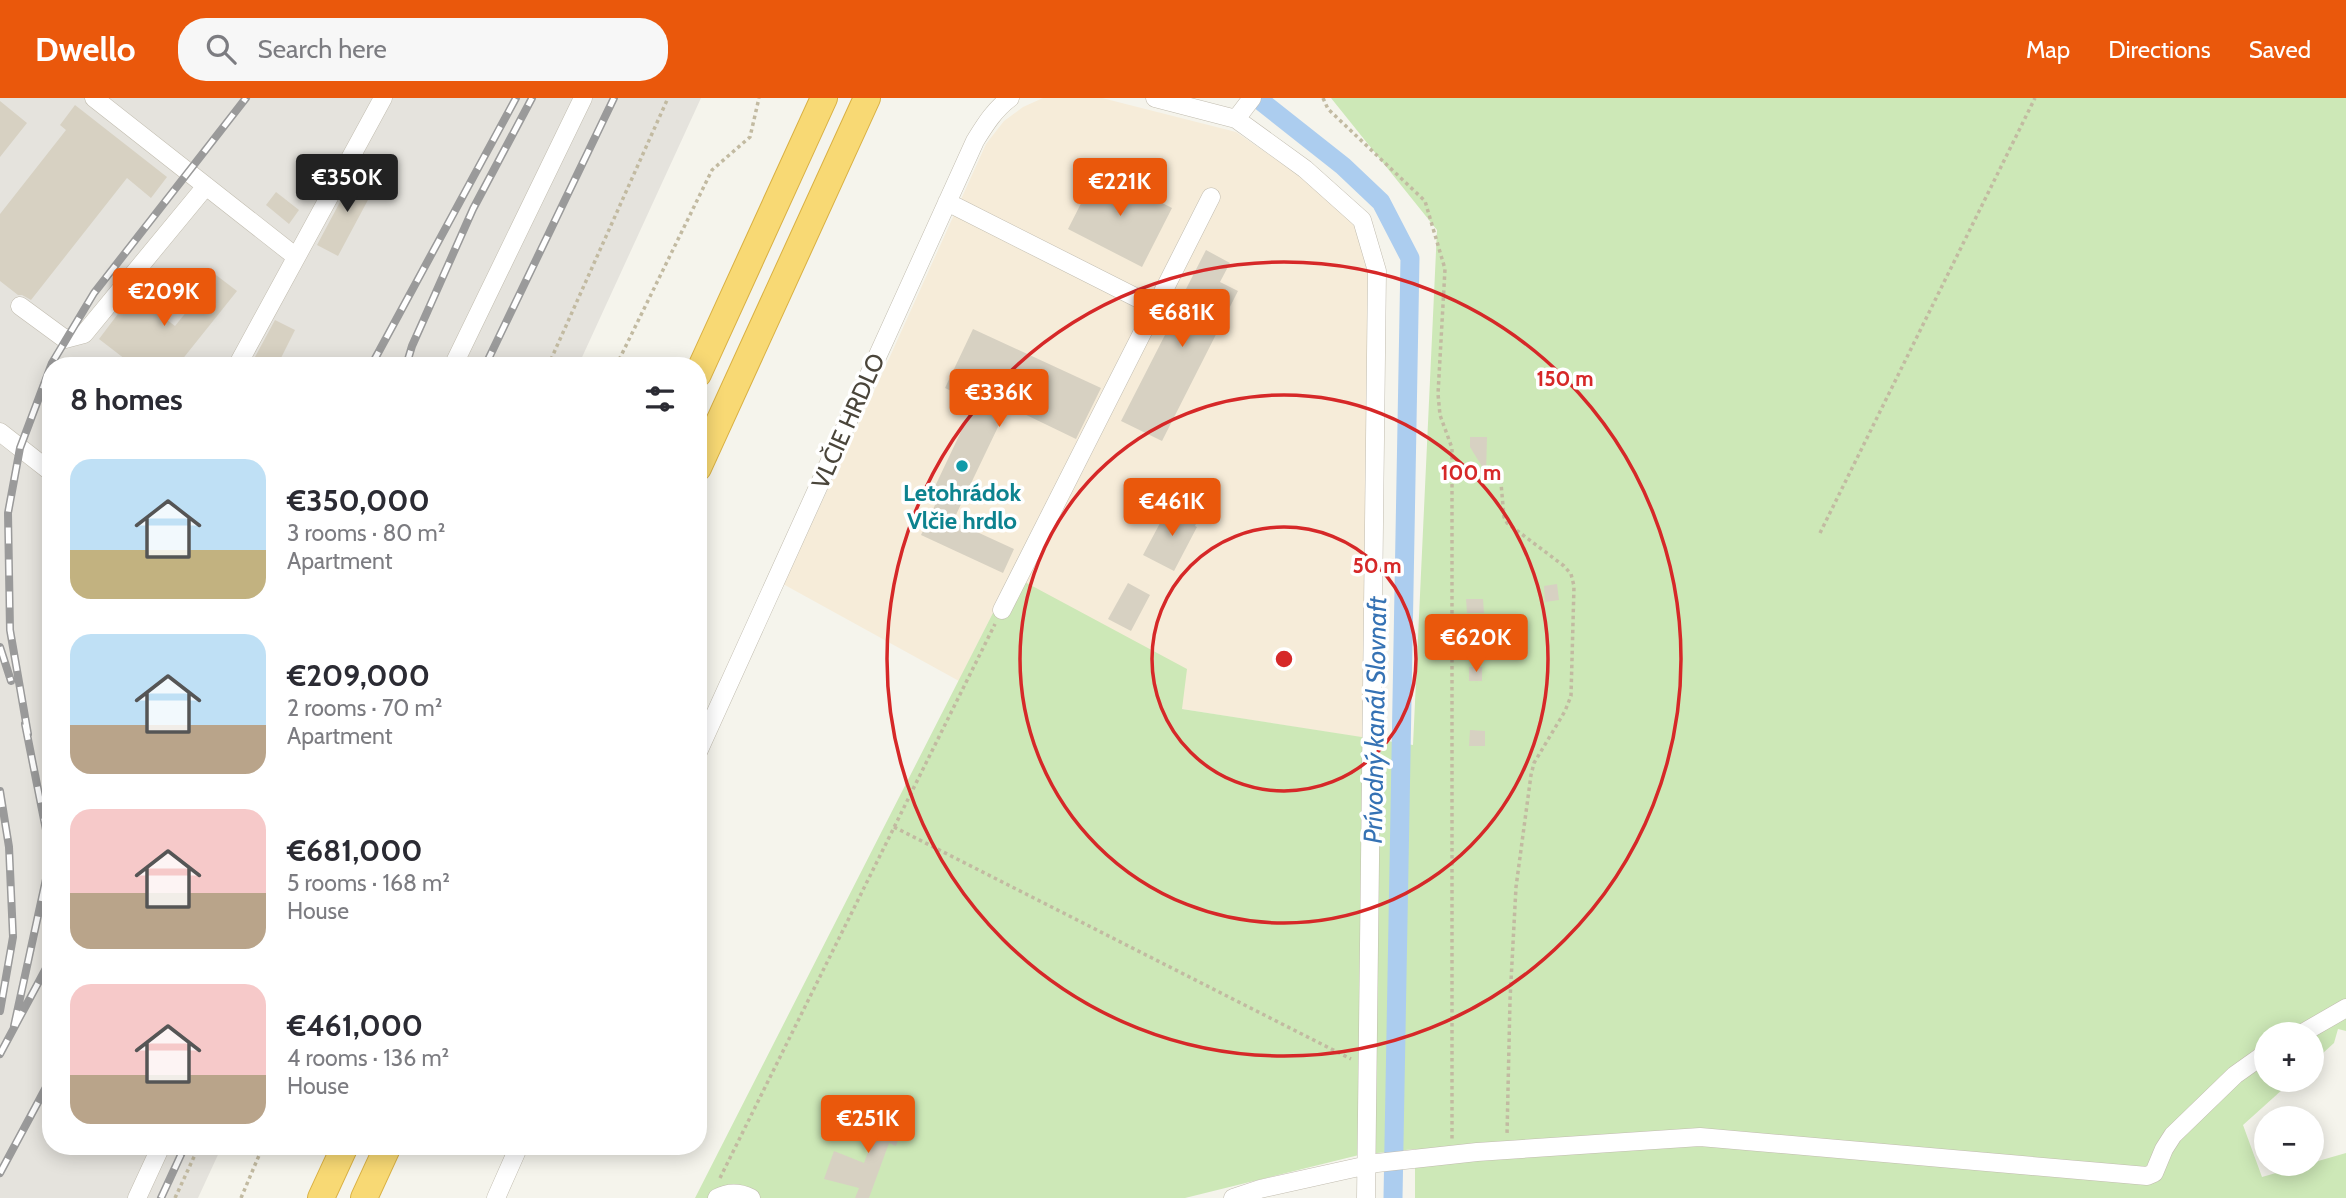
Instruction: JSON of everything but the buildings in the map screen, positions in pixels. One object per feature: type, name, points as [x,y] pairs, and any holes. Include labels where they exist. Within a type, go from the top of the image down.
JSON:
[{"type":"highway","points":[[706,357],[824,98]]},
{"type":"highway","points":[[707,448],[867,98]]},
{"type":"highway","points":[[321,1198],[341,1155]]},
{"type":"highway","points":[[364,1198],[384,1155]]},
{"type":"street","points":[[94,98],[295,256]]},
{"type":"street","points":[[242,357],[383,98]]},
{"type":"street","points":[[457,357],[583,98]]},
{"type":"street","name":"VLČIE HRDLO","points":[[707,732],[975,141],[988,119],[1010,98]]},
{"type":"street","points":[[1156,98],[1244,109],[1362,220],[1377,271],[1368,1067],[1372,1165],[1366,1198]]},
{"type":"street","points":[[20,306],[65,339],[84,334],[206,186]]},
{"type":"street","points":[[1002,610],[1211,198]]},
{"type":"street","points":[[947,202],[1155,307]]},
{"type":"street","points":[[0,432],[42,465]]},
{"type":"street","points":[[2322,1022],[2346,1008]]},
{"type":"street","points":[[1233,1198],[1260,1189],[1372,1165],[1452,1155],[1700,1137],[2147,1176],[2154,1173],[2173,1135],[2235,1075],[2254,1062]]},
{"type":"street","points":[[137,1198],[157,1155]]},
{"type":"street","points":[[496,1198],[515,1155]]},
{"type":"street","points":[[717,1198],[735,1193],[751,1198]]},
{"type":"path","points":[[552,357],[668,98]]},
{"type":"path","points":[[620,357],[712,170],[750,137],[759,98]]},
{"type":"path","points":[[1323,98],[1328,109],[1425,201],[1445,269],[1438,394],[1440,415],[1452,448],[1452,1155]]},
{"type":"path","points":[[1821,533],[2035,98]]},
{"type":"path","points":[[1452,471],[1500,472],[1503,512],[1507,523],[1564,566],[1571,574],[1574,586],[1571,696],[1534,763],[1516,887],[1510,1000],[1507,1151]]},
{"type":"path","points":[[720,1178],[1002,610]]},
{"type":"path","points":[[894,827],[1368,1067]]},
{"type":"path","points":[[175,1198],[195,1155]]},
{"type":"path","points":[[241,1198],[259,1155]]},
{"type":"shaded area","points":[[0,98],[701,98],[582,357],[42,357],[42,1155],[218,1155],[198,1198],[0,1198]]},
{"type":"shaded area","points":[[1043,98],[1102,98],[1236,132],[1311,183],[1344,211],[1360,235],[1368,260],[1365,738],[1182,709],[996,607],[959,681],[783,584],[986,144],[1004,121],[1023,107]]},
{"type":"green space","points":[[1331,98],[2346,98],[2346,1031],[2338,1029],[2334,1043],[2324,1052],[2324,1022],[2254,1022],[2254,1092],[2280,1092],[2264,1106],[2254,1106],[2254,1115],[2243,1125],[2254,1155],[2254,1176],[2324,1176],[2324,1159],[2346,1153],[2346,1198],[1415,1198],[1415,1149],[1359,1155],[1185,1198],[695,1198],[996,607],[1023,581],[1187,669],[1182,709],[1413,745],[1437,230]]},
{"type":"waterway","name":"Prívodný kanál Slovnaft","points":[[1257,98],[1343,166],[1381,202],[1410,258],[1393,1198]]},
{"type":"railway","points":[[56,357],[94,293],[246,98]]},
{"type":"railway","points":[[376,357],[516,98]]},
{"type":"railway","points":[[409,357],[473,209],[532,98]]},
{"type":"railway","points":[[489,357],[614,98]]},
{"type":"railway","points":[[28,734],[10,630],[8,513],[20,448],[42,390]]},
{"type":"railway","points":[[0,647],[11,681]]},
{"type":"railway","points":[[25,724],[42,810]]},
{"type":"railway","points":[[0,791],[9,847],[13,937],[0,1011]]},
{"type":"railway","points":[[14,1026],[42,897]]},
{"type":"railway","points":[[0,1054],[42,976]]},
{"type":"railway","points":[[0,1173],[42,1095]]},
{"type":"railway","points":[[161,1198],[181,1155]]},
{"type":"place","name":"Letohrádok Vlčie hrdlo","points":[[962,466]]}]
